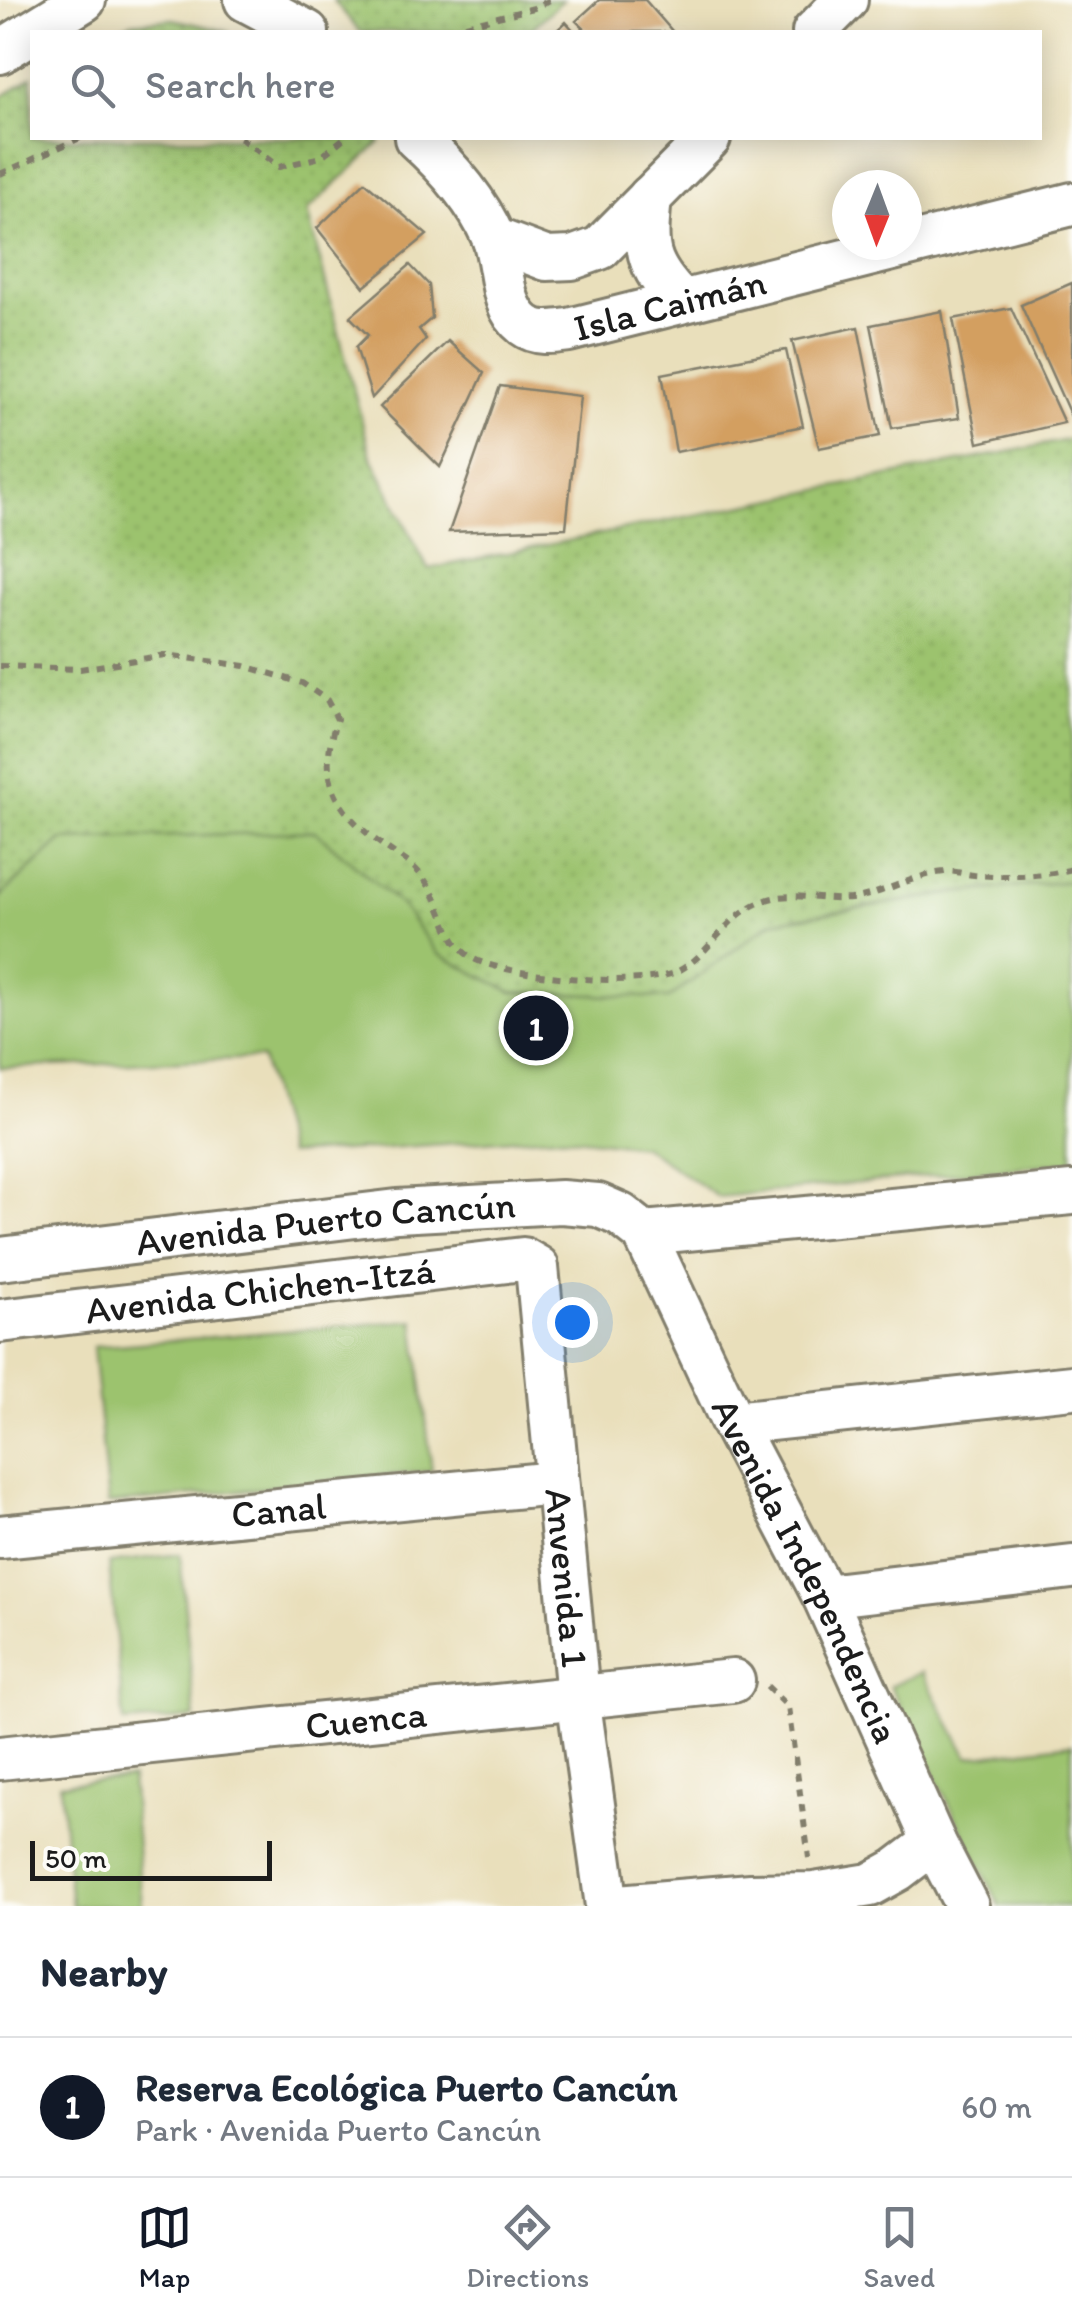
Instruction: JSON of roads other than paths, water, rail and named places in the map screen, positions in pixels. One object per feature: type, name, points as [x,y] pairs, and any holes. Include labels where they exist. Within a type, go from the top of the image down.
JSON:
[{"type":"street","points":[[36,30],[84,0]]},
{"type":"street","points":[[246,0],[301,21]]},
{"type":"street","points":[[816,30],[846,0]]},
{"type":"street","points":[[0,52],[30,33]]},
{"type":"street","name":"Isla Caimán","points":[[418,140],[446,166],[477,206],[494,239],[511,311],[526,326],[545,332],[570,330],[1072,204]]},
{"type":"street","name":"Isla Caimán","points":[[494,239],[547,260],[572,258],[600,248],[707,140]]},
{"type":"street","points":[[650,197],[645,242],[649,260],[658,278],[681,301]]},
{"type":"street","points":[[644,1233],[1072,1193]]},
{"type":"street","name":"Avenida Puerto Cancún","points":[[0,1259],[397,1211],[561,1202],[598,1205],[621,1215],[644,1233]]},
{"type":"street","name":"Avenida Independencia","points":[[644,1233],[733,1423],[824,1596],[934,1842],[967,1906]]},
{"type":"street","name":"Avenida Chichen-Itzá","points":[[0,1321],[523,1260]]},
{"type":"street","name":"Anvenida 1","points":[[523,1260],[536,1266],[540,1277],[555,1484],[578,1696],[607,1906]]},
{"type":"street","points":[[733,1423],[1072,1387]]},
{"type":"street","name":"Canal","points":[[0,1537],[555,1484]]},
{"type":"street","points":[[824,1596],[1072,1567]]},
{"type":"street","name":"Cuenca","points":[[0,1758],[733,1681]]},
{"type":"street","points":[[618,1906],[751,1894],[814,1894],[870,1886],[934,1842]]},
{"type":"place","name":"Reserva Ecológica Puerto Cancún","points":[[536,1028]]}]
